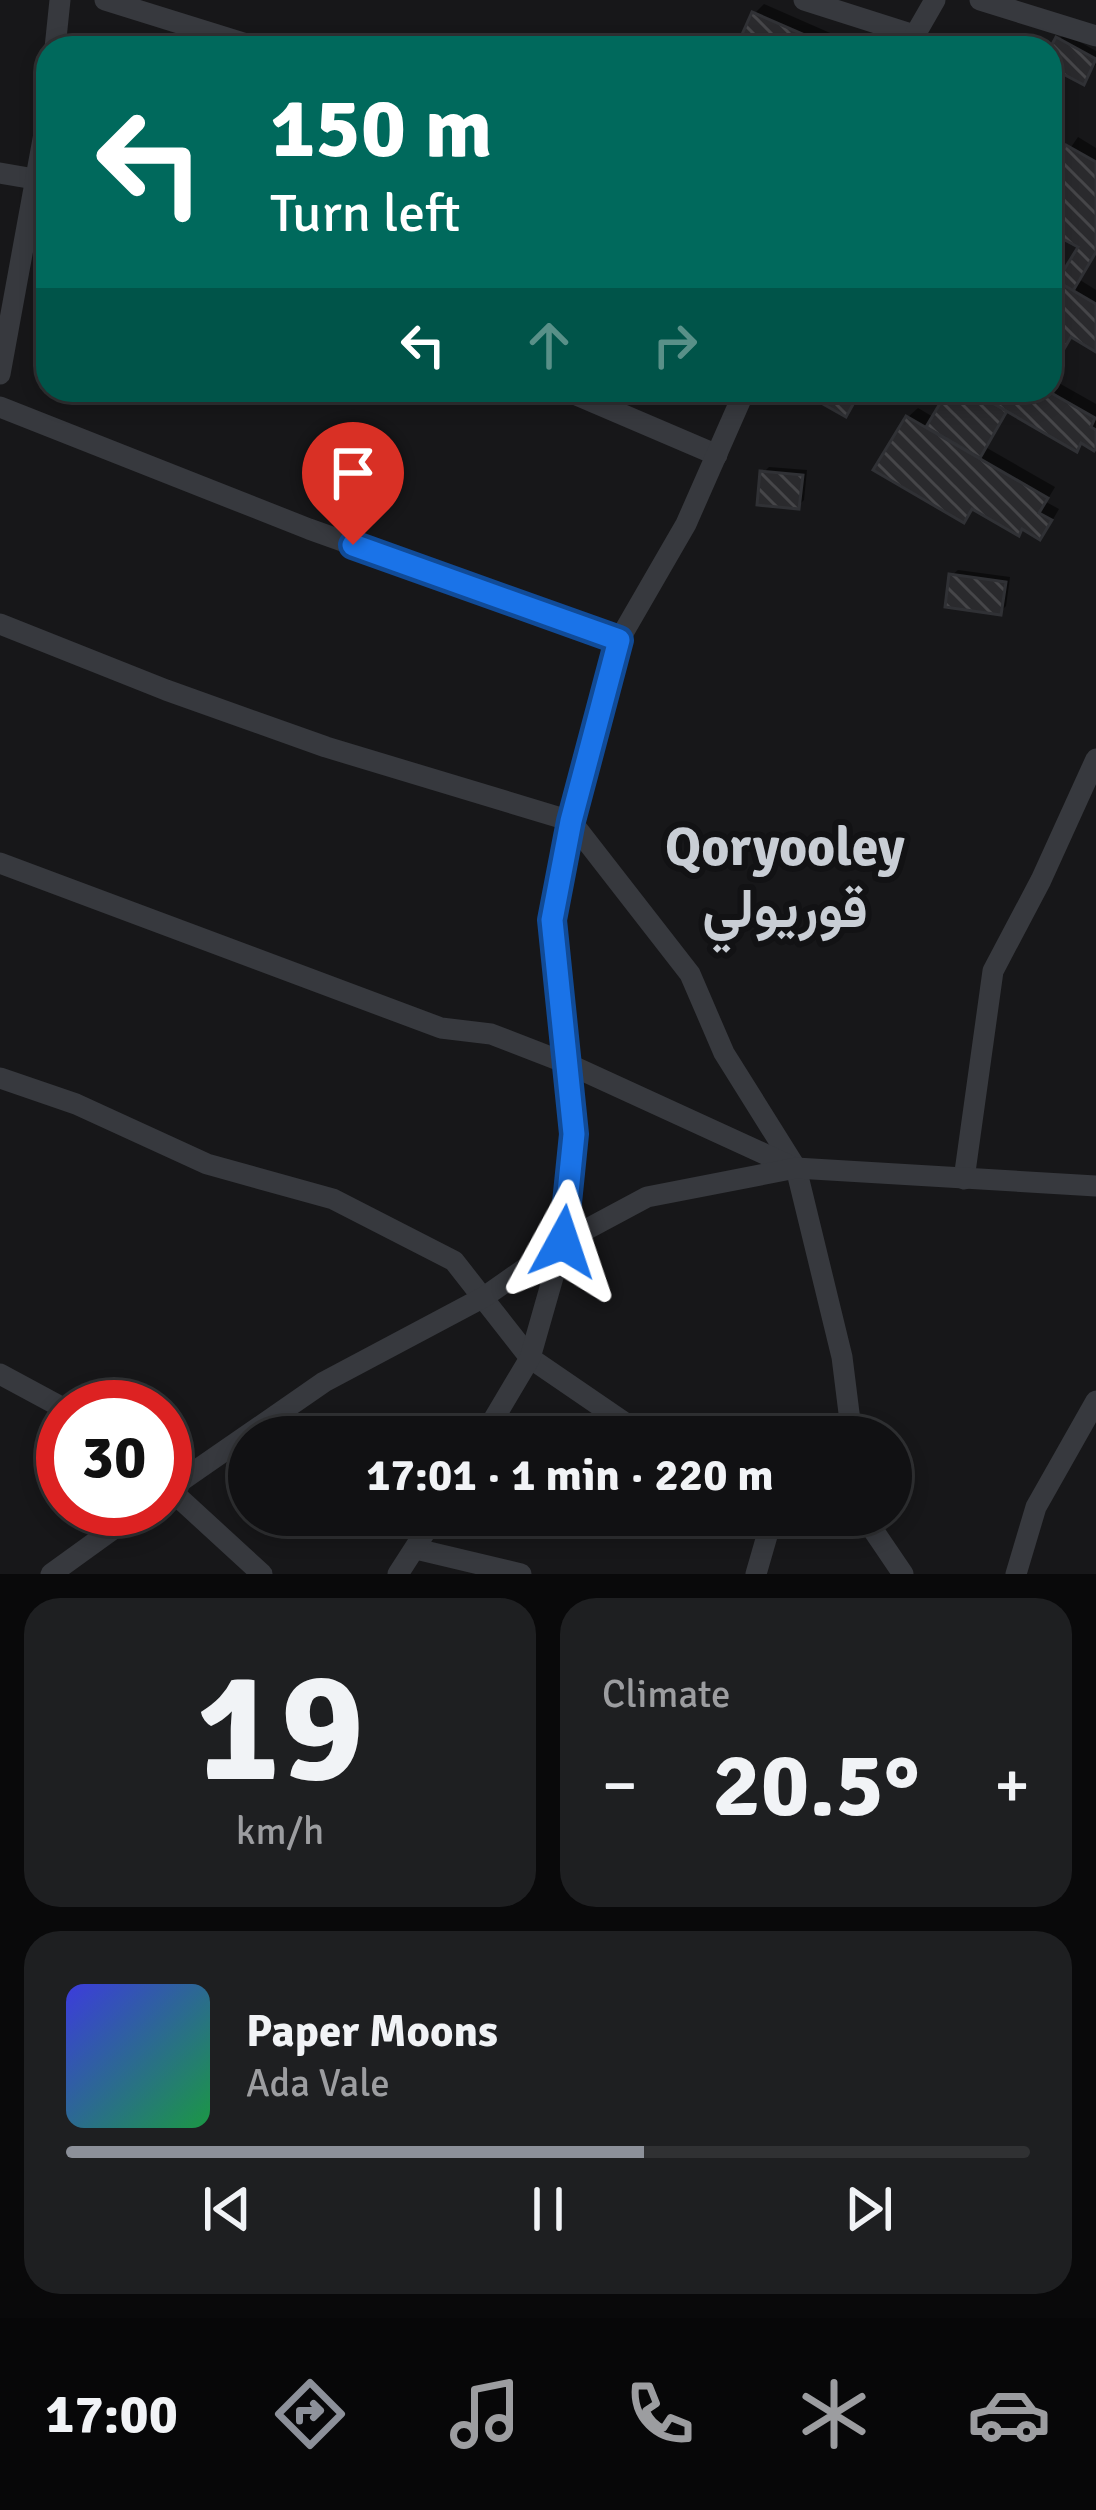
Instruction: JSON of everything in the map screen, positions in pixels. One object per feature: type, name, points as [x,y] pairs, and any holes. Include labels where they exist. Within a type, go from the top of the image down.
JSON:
[{"type":"street","points":[[56,36],[60,0]]},
{"type":"street","points":[[105,0],[220,36]]},
{"type":"street","points":[[805,0],[898,36]]},
{"type":"street","points":[[914,36],[935,0]]},
{"type":"street","points":[[980,0],[1096,36]]},
{"type":"street","points":[[0,173],[36,178]]},
{"type":"street","points":[[0,374],[36,203]]},
{"type":"street","points":[[593,402],[717,455]]},
{"type":"street","points":[[495,1416],[530,1358],[563,1242],[574,1134],[552,920],[571,821],[619,640],[686,524],[740,402]]},
{"type":"street","points":[[0,407],[309,529],[619,640]]},
{"type":"street","points":[[0,624],[326,748],[571,821],[690,974],[724,1053],[796,1168],[842,1357],[849,1416]]},
{"type":"street","points":[[964,1178],[992,971],[1041,880],[1096,759]]},
{"type":"street","points":[[0,863],[441,1028],[491,1034],[566,1063],[796,1168]]},
{"type":"street","points":[[0,1078],[76,1104],[207,1163],[333,1199],[454,1261],[530,1358],[615,1416]]},
{"type":"street","points":[[192,1471],[324,1382],[484,1297],[563,1242],[646,1197],[796,1168],[1096,1186]]},
{"type":"street","points":[[0,1373],[36,1393]]},
{"type":"street","points":[[1016,1574],[1036,1507],[1096,1401]]},
{"type":"street","points":[[192,1511],[262,1574]]},
{"type":"street","points":[[51,1574],[104,1536]]},
{"type":"street","points":[[398,1574],[424,1536]]},
{"type":"street","points":[[757,1574],[767,1536]]},
{"type":"street","points":[[875,1536],[903,1574]]},
{"type":"street","points":[[416,1549],[520,1574]]},
{"type":"building","points":[[752,12],[807,36],[741,36]]},
{"type":"building","points":[[1062,40],[1096,59],[1084,85],[1062,73]]},
{"type":"building","points":[[1066,145],[1096,162],[1096,252],[1073,291],[1062,284],[1062,273],[1078,247],[1062,238],[1062,152]]},
{"type":"building","points":[[1062,284],[1096,304],[1096,352],[1071,337],[1062,353]]},
{"type":"building","points":[[1062,399],[1095,418],[1091,427],[1096,430],[1096,448],[1081,443],[1077,452],[991,402]]},
{"type":"building","points":[[824,402],[854,402],[846,417]]},
{"type":"building","points":[[941,402],[991,402],[1007,411],[980,458],[926,427]]},
{"type":"building","points":[[906,416],[1048,498],[1039,513],[1052,520],[1040,540],[1022,529],[1019,536],[972,509],[964,523],[873,470]]},
{"type":"building","points":[[760,471],[803,475],[799,509],[757,505]]},
{"type":"building","points":[[949,574],[1006,582],[1001,615],[945,607]]},
{"type":"district","name":"Qoryooley قوريولي","points":[[785,878]]},
{"type":"route","points":[[353,545],[619,640],[571,821],[552,920],[574,1134],[563,1242]]}]
